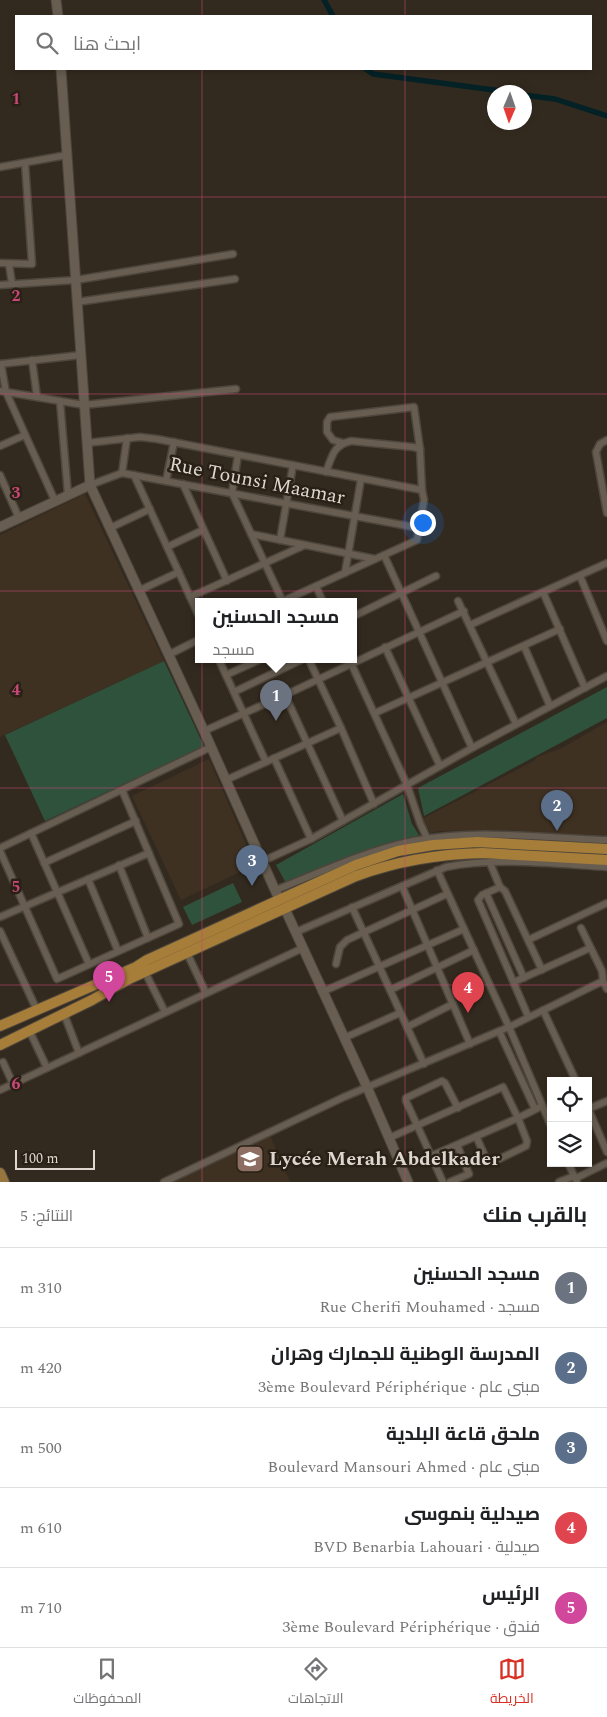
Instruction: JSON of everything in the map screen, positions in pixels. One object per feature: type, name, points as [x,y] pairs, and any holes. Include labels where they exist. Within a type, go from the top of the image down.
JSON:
[{"type":"highway","points":[[0,1026],[136,966],[278,894],[398,851],[433,845],[477,842],[607,849]]},
{"type":"highway","points":[[0,1034],[116,985],[363,873],[378,868],[420,858],[482,852],[607,860]]},
{"type":"highway","points":[[0,1019],[35,1006],[136,961],[146,960]]},
{"type":"highway","points":[[0,1044],[64,1014],[116,985]]},
{"type":"main road","points":[[56,0],[58,15]]},
{"type":"main road","points":[[61,70],[90,485],[278,894]]},
{"type":"main road","points":[[0,527],[90,485]]},
{"type":"main road","points":[[286,909],[408,1182]]},
{"type":"main road","points":[[0,1173],[4,1182]]},
{"type":"street","points":[[0,167],[67,156]]},
{"type":"street","points":[[0,263],[32,264],[25,163]]},
{"type":"street","points":[[0,285],[76,280],[233,254]]},
{"type":"street","points":[[9,264],[12,284]]},
{"type":"street","points":[[77,302],[235,280]]},
{"type":"street","points":[[55,502],[25,435],[3,392],[1,364],[81,355]]},
{"type":"street","points":[[32,360],[37,397]]},
{"type":"street","points":[[3,392],[84,405],[236,389]]},
{"type":"street","points":[[60,401],[68,495]]},
{"type":"street","points":[[290,598],[417,540],[424,500],[414,407],[330,417],[327,422],[327,432],[333,440],[343,443]]},
{"type":"street","points":[[0,446],[25,435]]},
{"type":"street","points":[[87,443],[140,437],[422,490]]},
{"type":"street","points":[[90,485],[122,473],[127,438]]},
{"type":"street","points":[[607,440],[600,444],[596,452],[607,513]]},
{"type":"street","points":[[326,472],[334,450],[343,443],[351,441],[420,449]]},
{"type":"street","points":[[166,481],[174,442]]},
{"type":"street","points":[[238,455],[232,493],[280,598]]},
{"type":"street","points":[[280,540],[293,466]]},
{"type":"street","name":"Rue Tounsi Maamar","points":[[122,473],[419,528]]},
{"type":"street","points":[[0,475],[19,518]]},
{"type":"street","points":[[134,475],[195,608]]},
{"type":"street","points":[[345,573],[360,479]]},
{"type":"street","points":[[183,484],[226,581]]},
{"type":"street","points":[[110,528],[150,509]]},
{"type":"street","points":[[168,547],[204,530]]},
{"type":"street","points":[[251,534],[375,559]]},
{"type":"street","points":[[190,597],[305,545]]},
{"type":"street","points":[[384,555],[472,748]]},
{"type":"street","points":[[470,625],[607,563]]},
{"type":"street","points":[[138,591],[179,572]]},
{"type":"street","points":[[357,614],[436,576]]},
{"type":"street","points":[[580,576],[607,641]]},
{"type":"street","points":[[316,586],[321,598]]},
{"type":"street","points":[[543,592],[585,688]]},
{"type":"street","points":[[458,601],[516,724]]},
{"type":"street","points":[[357,659],[464,611]]},
{"type":"street","points":[[375,713],[560,629]]},
{"type":"street","points":[[168,655],[195,642]]},
{"type":"street","points":[[524,646],[550,706]]},
{"type":"street","points":[[385,647],[440,766]]},
{"type":"street","points":[[221,663],[266,762]]},
{"type":"street","points":[[226,675],[252,663]]},
{"type":"street","points":[[234,692],[295,663]]},
{"type":"street","points":[[310,663],[374,804]]},
{"type":"street","points":[[204,731],[285,695],[348,663]]},
{"type":"street","points":[[350,663],[407,785],[427,838]]},
{"type":"street","points":[[263,861],[311,839],[472,748],[607,676]]},
{"type":"street","points":[[285,695],[343,821]]},
{"type":"street","points":[[226,780],[341,728]]},
{"type":"street","points":[[122,790],[179,924],[57,978],[0,850],[32,833],[211,747]]},
{"type":"street","points":[[274,758],[311,839]]},
{"type":"street","points":[[44,863],[136,821]]},
{"type":"street","points":[[32,833],[89,964]]},
{"type":"street","points":[[278,894],[368,853],[427,838],[487,835],[607,840]]},
{"type":"street","points":[[0,917],[149,853]]},
{"type":"street","points":[[296,932],[437,870],[463,864],[490,863],[607,867]]},
{"type":"street","points":[[490,863],[542,970]]},
{"type":"street","points":[[119,866],[148,938]]},
{"type":"street","points":[[437,870],[509,1026],[549,1122]]},
{"type":"street","points":[[88,879],[118,951]]},
{"type":"street","points":[[402,886],[470,1044]]},
{"type":"street","points":[[500,887],[482,895],[478,900],[528,1016]]},
{"type":"street","points":[[486,893],[524,978]]},
{"type":"street","points":[[336,964],[340,947],[347,940],[448,894]]},
{"type":"street","points":[[528,940],[607,904]]},
{"type":"street","points":[[352,907],[424,1064]]},
{"type":"street","points":[[581,928],[602,971],[603,981],[607,989]]},
{"type":"street","points":[[322,992],[464,929]]},
{"type":"street","points":[[0,931],[35,1006]]},
{"type":"street","points":[[0,1090],[303,948]]},
{"type":"street","points":[[514,982],[590,948]]},
{"type":"street","points":[[390,990],[474,950]]},
{"type":"street","points":[[187,953],[206,993]]},
{"type":"street","points":[[145,972],[165,1012]]},
{"type":"street","points":[[164,1182],[367,1087],[499,1031],[603,981]]},
{"type":"street","points":[[406,1027],[452,1004]]},
{"type":"street","points":[[543,1010],[574,1077]]},
{"type":"street","points":[[344,1038],[400,1013]]},
{"type":"street","points":[[64,1014],[79,1053]]},
{"type":"street","points":[[29,1030],[47,1068]]},
{"type":"street","points":[[499,1031],[535,1109]]},
{"type":"street","points":[[3,1062],[13,1084]]},
{"type":"street","points":[[443,1182],[416,1126],[406,1098],[442,1081],[445,1083],[458,1108]]},
{"type":"street","points":[[389,1138],[504,1088],[518,1118],[527,1144],[493,1162],[487,1161],[476,1136]]},
{"type":"street","points":[[592,1107],[607,1101]]},
{"type":"street","points":[[431,1156],[542,1106]]},
{"type":"street","points":[[592,1118],[607,1152]]},
{"type":"street","points":[[450,1182],[469,1174],[457,1145]]},
{"type":"street","points":[[559,1182],[576,1179],[607,1163]]},
{"type":"street","points":[[570,1167],[576,1179]]},
{"type":"shaded area","points":[[85,494],[164,661],[0,737],[0,535]]},
{"type":"shaded area","points":[[607,722],[607,836],[503,830],[439,831],[431,833],[422,819],[534,761],[537,757],[560,749]]},
{"type":"shaded area","points":[[209,759],[255,865],[181,900],[132,796]]},
{"type":"shaded area","name":"Lycée Merah Abdelkader","points":[[270,1136],[290,1182],[171,1182]]},
{"type":"green space","points":[[164,661],[204,746],[45,821],[5,735]]},
{"type":"green space","points":[[607,687],[607,718],[424,816],[418,788]]},
{"type":"green space","points":[[403,794],[412,824],[419,835],[286,883],[276,865]]},
{"type":"green space","points":[[233,883],[242,902],[192,925],[183,907]]},
{"type":"waterway","points":[[324,0],[332,15]]},
{"type":"waterway","points":[[367,70],[373,74],[487,89]]},
{"type":"waterway","points":[[532,96],[555,99],[607,116]]},
{"type":"place","name":"مسجد الحسنين","points":[[276,721]]},
{"type":"place","name":"المدرسة الوطنية للجمارك وهران","points":[[557,831]]},
{"type":"place","name":"ملحق قاعة البلدية","points":[[252,886]]},
{"type":"place","name":"الرئيس","points":[[109,1002]]},
{"type":"place","name":"صيدلية بنموسى","points":[[468,1013]]},
{"type":"place","name":"Lycée Merah Abdelkader","points":[[250,1159]]}]
